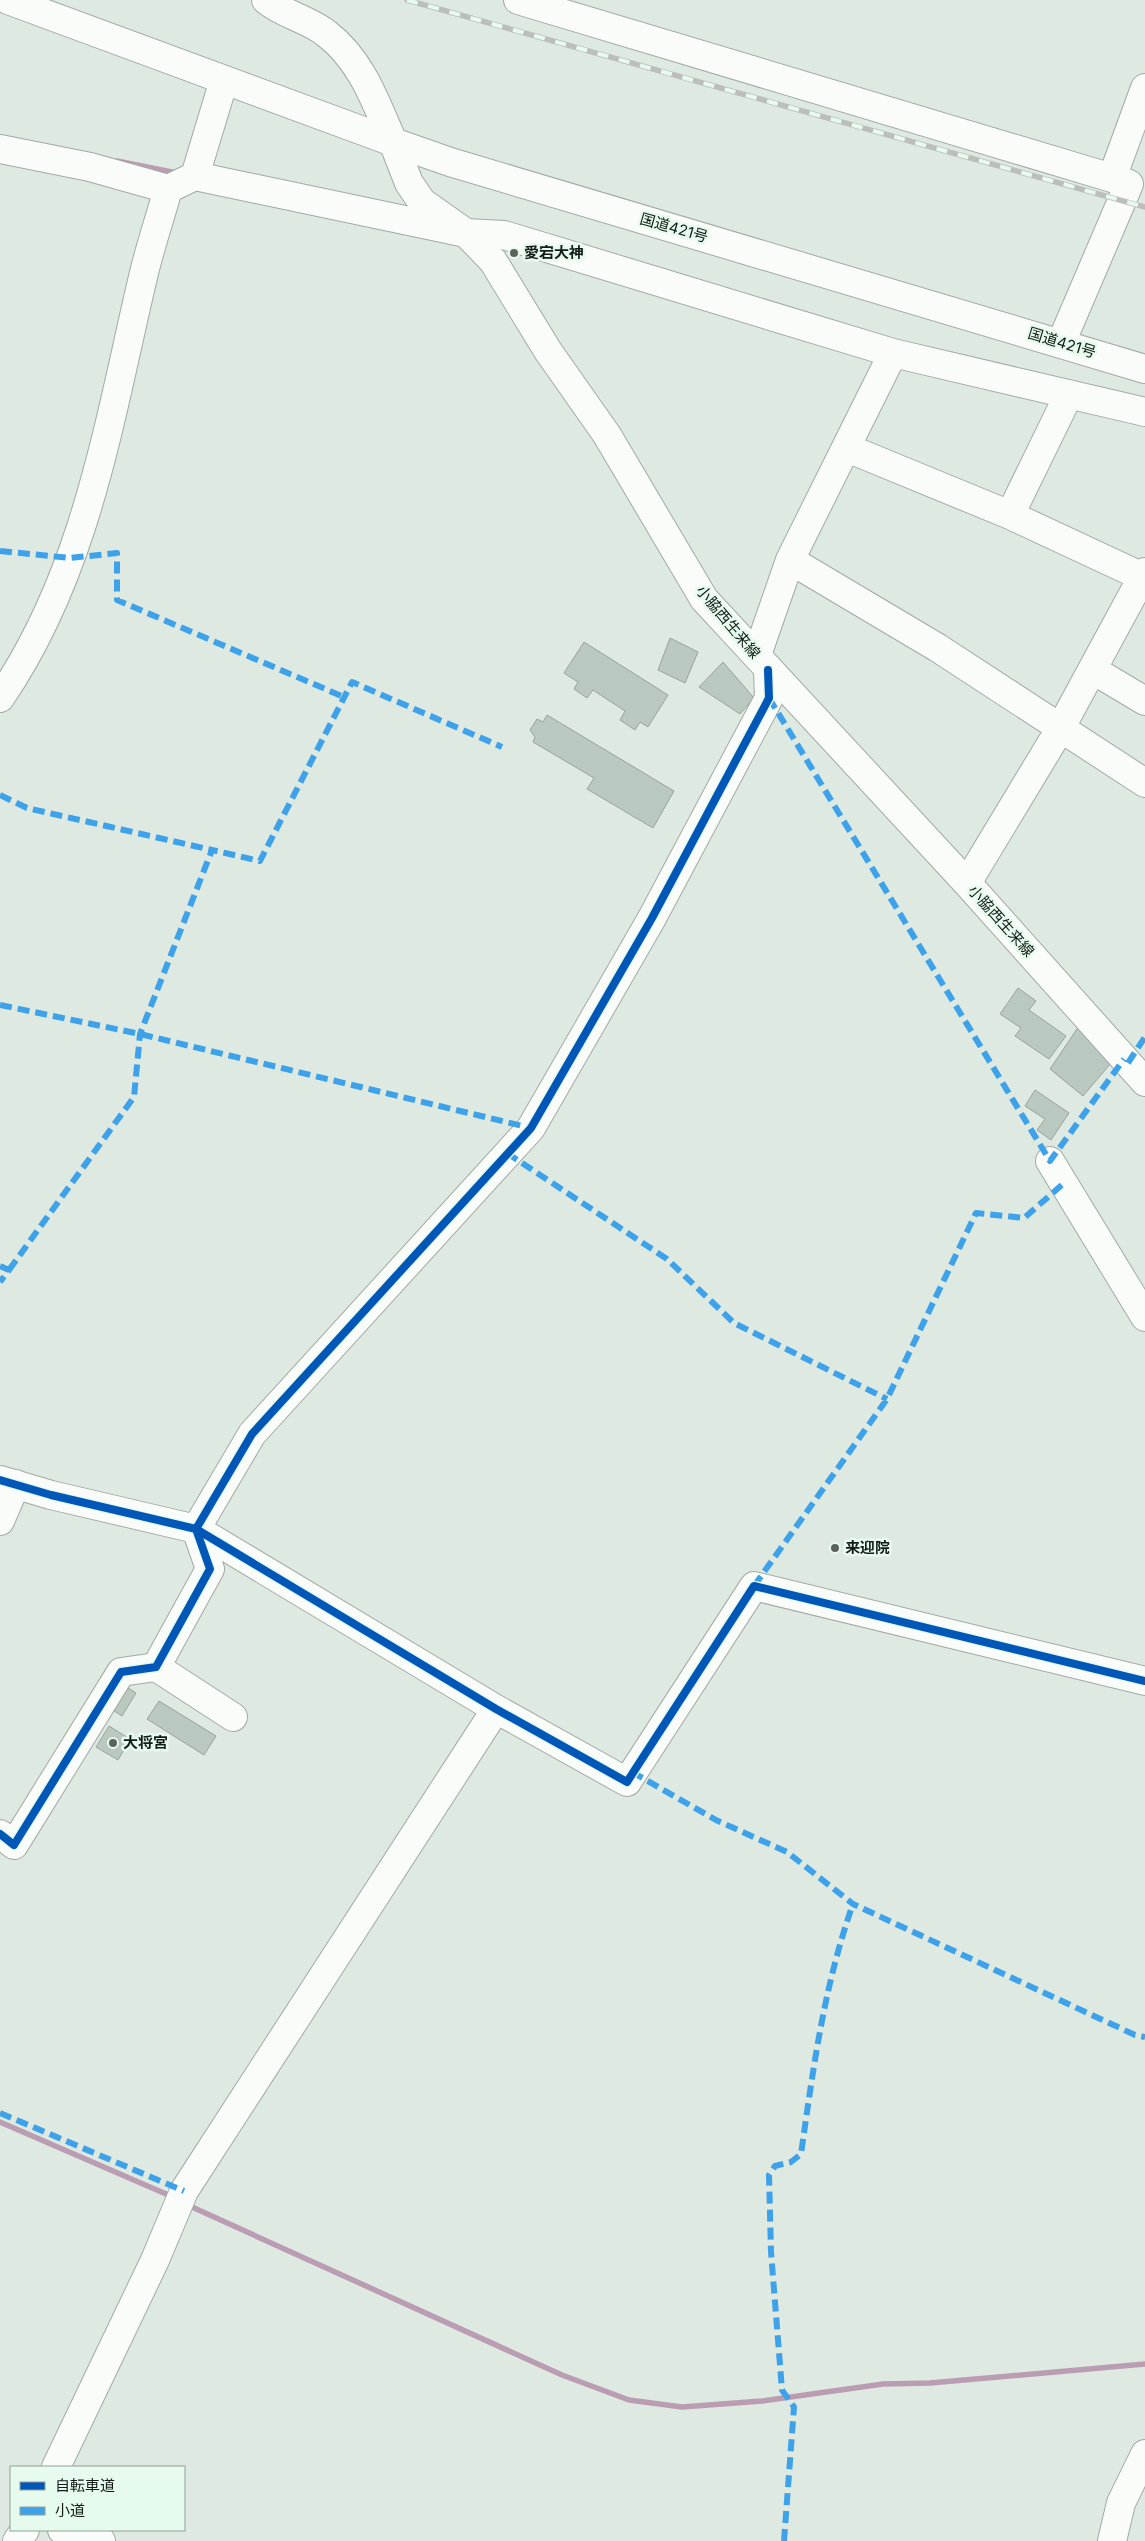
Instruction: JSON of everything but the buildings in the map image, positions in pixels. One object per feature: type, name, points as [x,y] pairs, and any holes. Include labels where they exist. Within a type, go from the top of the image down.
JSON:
[{"type":"main road","name":"国道421号","points":[[8,0],[450,162],[1061,342],[1145,369]]},
{"type":"main road","points":[[266,0],[326,33],[350,56],[370,89],[393,142]]},
{"type":"main road","points":[[518,0],[1129,184],[1061,342]]},
{"type":"main road","points":[[195,176],[224,80]]},
{"type":"main road","points":[[1112,178],[1145,88]]},
{"type":"main road","name":"小脇西生来線","points":[[393,142],[409,183],[422,202],[466,234],[492,261],[548,351],[607,435],[704,599],[967,883],[1145,1082]]},
{"type":"main road","points":[[0,149],[90,167],[168,189],[195,176],[466,234],[504,235],[893,353],[1145,412]]},
{"type":"main road","points":[[0,698],[56,598],[88,509],[107,438],[144,274],[168,189]]},
{"type":"main road","points":[[156,1667],[210,1570],[196,1529],[252,1434],[531,1128],[652,918],[769,698],[762,663],[790,560],[893,353]]},
{"type":"main road","points":[[1010,515],[1069,394]]},
{"type":"main road","points":[[847,448],[1010,515],[1144,574],[1060,729],[967,883]]},
{"type":"main road","points":[[790,560],[938,648],[1145,783]]},
{"type":"main road","points":[[1093,670],[1145,701]]},
{"type":"main road","points":[[1050,1161],[1145,1317]]},
{"type":"main road","points":[[0,1521],[8,1482],[196,1529],[496,1709],[627,1782],[754,1586],[1145,1681]]},
{"type":"main road","points":[[0,1834],[14,1845],[121,1672],[156,1667],[233,1717]]},
{"type":"main road","points":[[56,2466],[155,2260],[184,2191],[496,1709]]},
{"type":"main road","points":[[1112,2541],[1121,2503],[1145,2454]]},
{"type":"main road","points":[[66,2531],[101,2541]]},
{"type":"waterway","points":[[117,161],[177,173]]},
{"type":"waterway","points":[[0,2122],[173,2197]]},
{"type":"waterway","points":[[192,2207],[562,2375],[629,2400],[682,2407],[762,2401],[883,2384],[930,2383],[1145,2364]]},
{"type":"railway","points":[[407,0],[1145,207]]},
{"type":"marked path","points":[[0,551],[70,558],[117,553],[117,600],[344,697]]},
{"type":"marked path","points":[[9,1270],[134,1097],[140,1034],[212,850],[260,861],[352,682],[502,747]]},
{"type":"marked path","points":[[769,698],[1050,1161],[1124,1059]]},
{"type":"marked path","points":[[0,795],[27,808],[212,850]]},
{"type":"marked path","points":[[0,1005],[140,1034],[531,1128]]},
{"type":"marked path","points":[[1128,1063],[1145,1037]]},
{"type":"marked path","points":[[507,1153],[667,1259],[734,1323],[887,1399]]},
{"type":"marked path","points":[[754,1586],[887,1399],[976,1213],[1024,1218],[1063,1184]]},
{"type":"marked path","points":[[0,1266],[9,1270],[0,1282]]},
{"type":"marked path","points":[[632,1772],[716,1820],[787,1852],[853,1904],[1135,2035],[1145,2037]]},
{"type":"marked path","points":[[784,2541],[794,2407],[782,2390],[771,2252],[769,2175],[775,2166],[791,2162],[801,2154],[815,2059],[827,1997],[834,1965],[853,1904]]},
{"type":"marked path","points":[[0,2113],[184,2191]]},
{"type":"cycle path","points":[[0,1834],[14,1845],[121,1672],[156,1667],[210,1569],[196,1529],[252,1434],[531,1128],[652,918],[769,698],[768,670]]},
{"type":"cycle path","points":[[0,1480],[51,1495],[196,1529],[496,1709],[627,1782],[754,1586],[1145,1681]]},
{"type":"place","name":"愛宕大神","points":[[514,253]]},
{"type":"place","name":"来迎院","points":[[835,1548]]},
{"type":"place","name":"大将宮","points":[[113,1743]]}]
